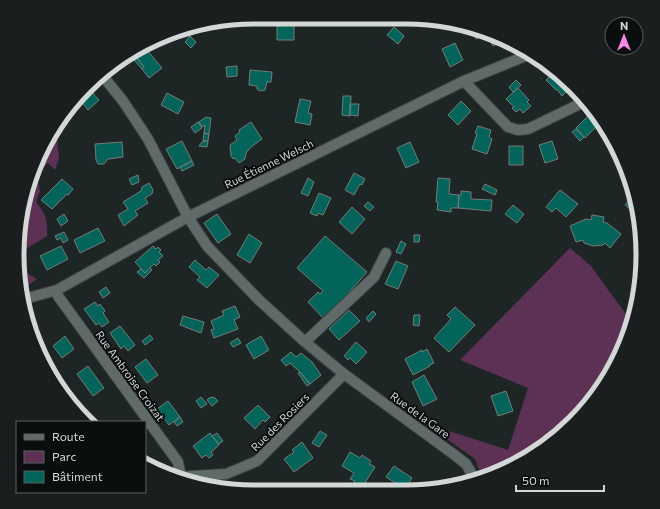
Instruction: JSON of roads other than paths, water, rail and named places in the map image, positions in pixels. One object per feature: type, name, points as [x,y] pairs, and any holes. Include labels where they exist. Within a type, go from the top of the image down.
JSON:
[{"type":"street","name":"Rue Étienne Welsch","points":[[28,298],[57,290],[188,217],[464,81],[524,57]]},
{"type":"street","name":"Rue de la Gare","points":[[105,79],[123,100],[148,139],[188,217],[207,246],[259,300],[304,342],[344,374],[456,456],[466,464],[472,475]]},
{"type":"street","points":[[464,81],[508,127],[518,130],[528,129],[580,104]]},
{"type":"street","points":[[304,342],[374,277],[386,253]]},
{"type":"street","name":"Rue Ambroise Croizat","points":[[57,290],[58,296],[178,462],[179,472]]},
{"type":"street","name":"Rue des Rosiers","points":[[192,476],[226,474],[257,461],[344,374]]}]
